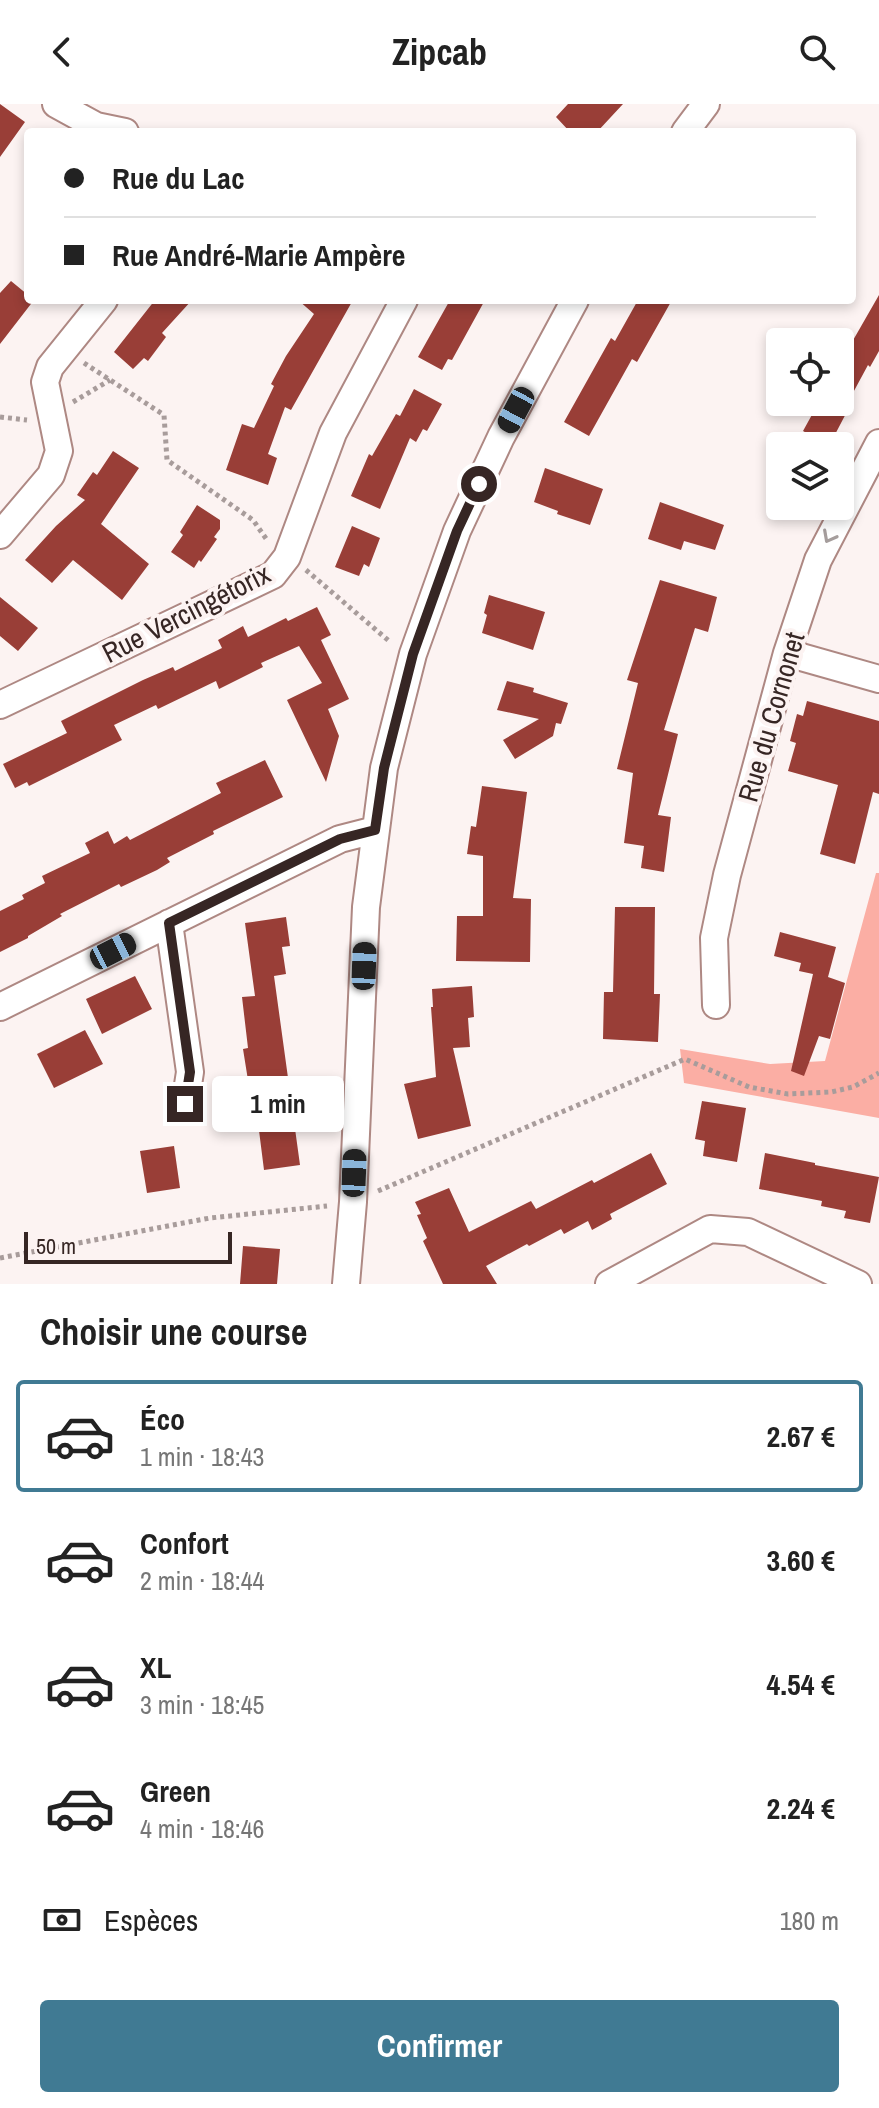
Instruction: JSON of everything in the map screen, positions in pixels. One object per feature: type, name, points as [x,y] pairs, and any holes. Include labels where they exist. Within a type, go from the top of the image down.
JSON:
[{"type":"street","points":[[56,104],[96,126],[106,128]]},
{"type":"street","points":[[688,128],[706,104]]},
{"type":"street","points":[[0,535],[51,475],[59,451],[45,382],[50,367],[101,304]]},
{"type":"street","name":"Rue Vercingétorix","points":[[0,705],[273,575],[287,557],[333,433],[402,304]]},
{"type":"street","points":[[346,1284],[353,1202],[366,907],[384,768],[413,654],[457,531],[501,437],[573,304]]},
{"type":"street","name":"Rue du Cornonet","points":[[716,1005],[714,938],[727,875],[787,653],[818,560],[879,443]]},
{"type":"street","points":[[787,653],[879,679]]},
{"type":"street","points":[[0,1007],[340,839],[375,830]]},
{"type":"street","points":[[169,923],[190,1072],[185,1104]]},
{"type":"street","points":[[609,1284],[710,1229],[748,1232],[858,1284]]},
{"type":"path","points":[[63,349],[164,415],[167,460],[253,520],[275,552],[307,571],[394,646],[413,654]]},
{"type":"path","points":[[0,1258],[210,1218],[353,1202],[685,1059],[749,1087],[788,1094],[831,1092],[853,1087],[879,1073]]},
{"type":"shaded area","points":[[876,873],[879,873],[879,1118],[684,1083],[680,1049],[770,1064],[825,1061]]},
{"type":"building","points":[[0,104],[25,122],[0,157]]},
{"type":"building","points":[[568,104],[623,104],[601,128],[566,128],[556,117]]},
{"type":"building","points":[[11,281],[24,292],[24,304],[31,304],[0,344],[0,293]]},
{"type":"building","points":[[879,295],[879,351],[854,391],[854,339]]},
{"type":"building","points":[[152,304],[188,304],[162,333],[166,337],[148,361],[144,358],[133,369],[114,352]]},
{"type":"building","points":[[303,304],[351,304],[291,410],[285,407],[268,454],[277,458],[268,485],[226,470],[242,424],[254,428],[274,386],[271,384],[314,314]]},
{"type":"building","points":[[448,304],[483,304],[452,360],[448,359],[442,370],[418,357]]},
{"type":"building","points":[[636,304],[670,304],[637,362],[632,359],[589,436],[564,422],[611,338],[615,341]]},
{"type":"building","points":[[414,389],[442,404],[427,431],[423,429],[416,442],[410,438],[380,509],[351,496],[369,454],[372,456],[396,414],[400,416]]},
{"type":"building","points":[[811,416],[845,416],[836,432],[803,431]]},
{"type":"building","points":[[113,451],[139,468],[101,524],[149,564],[122,600],[73,560],[52,583],[25,560],[85,500],[77,495],[93,472],[97,475]]},
{"type":"building","points":[[545,468],[603,489],[590,525],[534,502]]},
{"type":"building","points":[[660,502],[724,525],[715,550],[684,541],[681,550],[648,539]]},
{"type":"building","points":[[197,505],[220,520],[220,529],[214,537],[217,539],[194,568],[171,552]]},
{"type":"building","points":[[352,526],[380,538],[369,567],[364,564],[359,576],[335,567]]},
{"type":"building","points":[[660,580],[717,597],[708,632],[695,628],[664,730],[678,734],[658,815],[671,817],[664,872],[641,868],[644,846],[624,843],[633,773],[617,769],[638,683],[627,680]]},
{"type":"building","points":[[489,595],[545,612],[533,650],[482,633]]},
{"type":"building","points":[[0,597],[38,628],[18,651],[0,636]]},
{"type":"building","points":[[317,607],[331,635],[321,640],[349,699],[328,709],[339,736],[326,782],[287,700],[322,683],[299,646],[261,663],[263,667],[219,689],[216,681],[158,709],[156,705],[114,725],[122,740],[29,786],[27,782],[15,788],[3,764],[67,733],[61,721],[143,680],[173,667],[175,671],[222,648],[218,640],[243,626],[248,637]]},
{"type":"building","points":[[507,681],[534,688],[533,692],[568,703],[561,724],[556,723],[553,736],[515,759],[503,740],[539,719],[497,710]]},
{"type":"building","points":[[807,701],[879,721],[879,794],[873,792],[855,864],[820,854],[838,785],[788,771],[796,743],[790,741],[797,714],[803,716]]},
{"type":"building","points":[[265,760],[283,797],[213,831],[214,834],[167,858],[170,862],[157,870],[121,887],[119,884],[60,914],[62,916],[28,938],[0,952],[0,911],[24,899],[22,895],[45,883],[42,876],[90,853],[85,843],[108,831],[114,844],[127,836],[130,840],[221,793],[216,783]]},
{"type":"building","points":[[482,786],[527,792],[513,898],[531,899],[530,962],[456,961],[457,916],[483,916],[483,856],[467,854],[471,826],[476,827]]},
{"type":"building","points":[[615,907],[655,907],[654,994],[660,994],[658,1042],[603,1039],[604,992],[613,992]]},
{"type":"building","points":[[286,917],[290,946],[282,947],[286,974],[274,976],[300,1165],[264,1170],[255,1099],[251,1099],[243,1049],[248,1048],[242,997],[255,996],[245,923]]},
{"type":"building","points":[[780,932],[836,947],[828,977],[845,983],[830,1039],[819,1036],[804,1076],[791,1071],[813,974],[799,971],[801,963],[774,956]]},
{"type":"building","points":[[135,976],[152,1009],[102,1034],[86,999]]},
{"type":"building","points":[[472,986],[474,1017],[468,1018],[470,1047],[453,1048],[471,1126],[418,1139],[404,1084],[436,1077],[432,989]]},
{"type":"building","points":[[85,1030],[103,1064],[54,1088],[37,1054]]},
{"type":"building","points":[[702,1101],[746,1108],[737,1162],[703,1156],[705,1141],[695,1139]]},
{"type":"building","points":[[174,1146],[180,1188],[147,1193],[140,1151]]},
{"type":"building","points":[[651,1153],[667,1184],[610,1214],[612,1219],[592,1230],[588,1221],[564,1234],[561,1229],[486,1266],[497,1284],[443,1284],[423,1241],[427,1238],[415,1202],[449,1188],[469,1232],[531,1201],[536,1209]]},
{"type":"building","points":[[765,1153],[879,1177],[870,1223],[844,1218],[846,1211],[821,1206],[822,1201],[759,1189]]},
{"type":"building","points":[[243,1246],[280,1249],[277,1284],[240,1284]]},
{"type":"route","points":[[185,1104],[190,1072],[169,923],[340,839],[375,830],[384,768],[413,654],[457,531],[479,484]]}]
